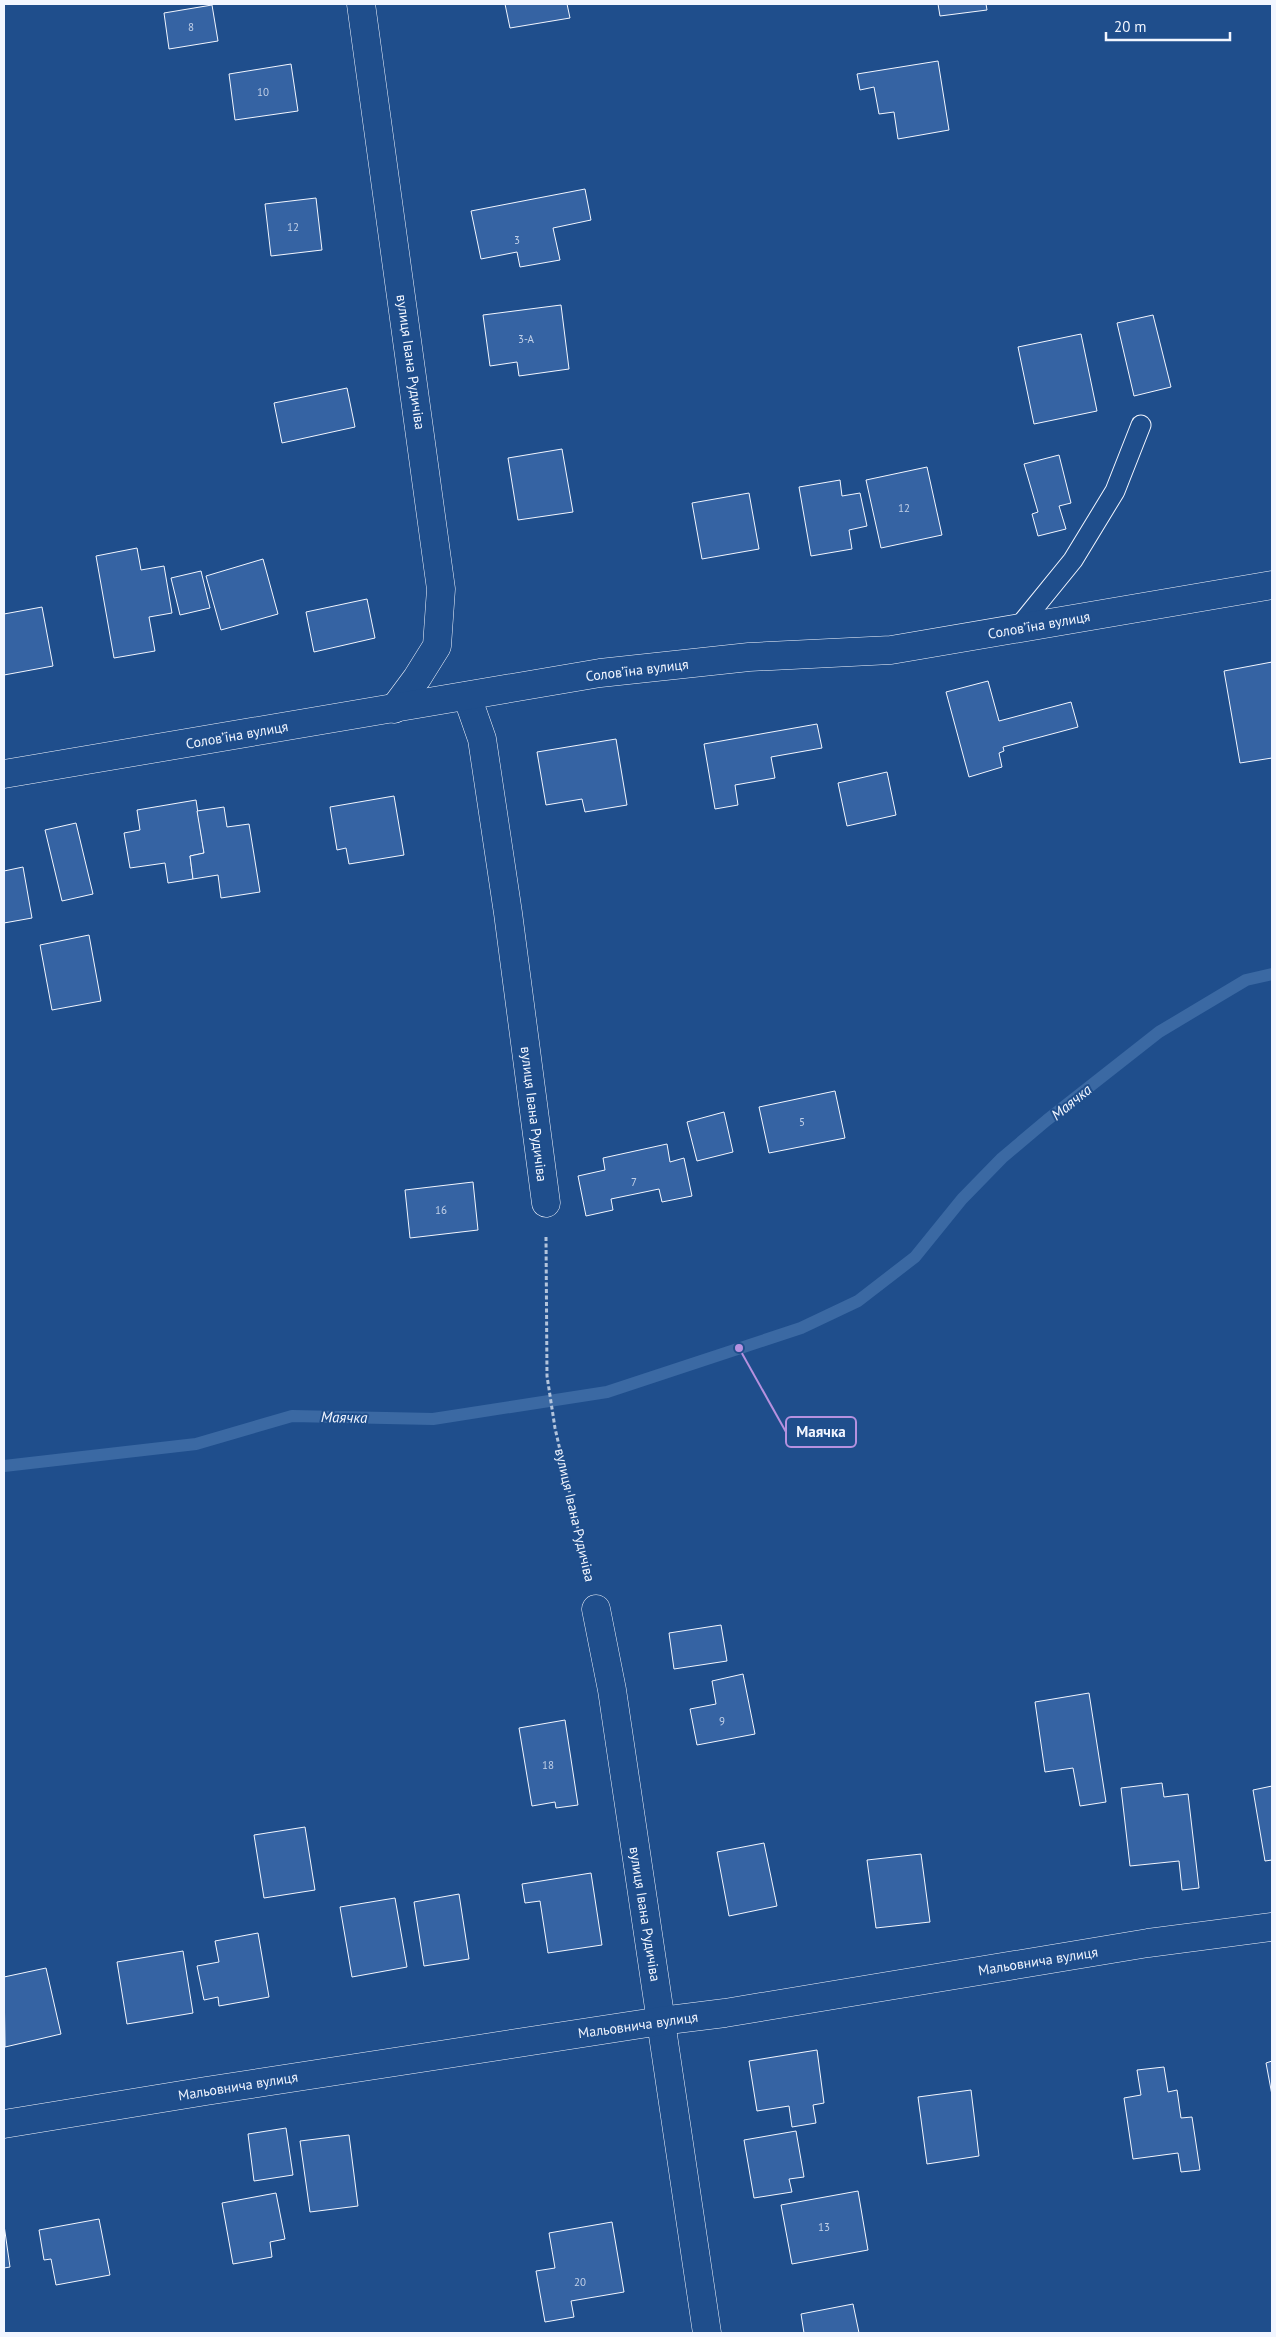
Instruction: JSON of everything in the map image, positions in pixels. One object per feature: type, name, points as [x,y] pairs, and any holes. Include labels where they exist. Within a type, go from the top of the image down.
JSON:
[{"type":"street","name":"вулиця Івана Рудичіва","points":[[361,4],[441,589],[437,646],[418,678],[394,709]]},
{"type":"street","name":"Соловʼїна вулиця","points":[[4,774],[600,673],[750,658],[891,650],[1272,585]]},
{"type":"street","name":"вулиця Івана Рудичіва","points":[[467,696],[482,739],[508,913],[546,1203]]},
{"type":"street","name":"вулиця Івана Рудичіва","points":[[596,1609],[612,1690],[707,2333]]},
{"type":"street","name":"Мальовнича вулиця","points":[[4,2124],[206,2090],[725,2013],[1148,1943],[1272,1927]]},
{"type":"lane","points":[[1017,629],[1073,560],[1115,491],[1141,424]]},
{"type":"path","name":"вулиця Івана Рудичіва","points":[[546,1203],[547,1376],[555,1428],[596,1609]]},
{"type":"building","points":[[505,4],[567,4],[570,18],[510,28]]},
{"type":"building","points":[[938,4],[986,4],[987,10],[940,16]]},
{"type":"building","points":[[212,5],[218,41],[169,49],[164,13]]},
{"type":"building","points":[[938,61],[949,130],[898,139],[894,112],[879,114],[874,87],[860,90],[857,74]]},
{"type":"building","points":[[291,64],[298,111],[235,120],[229,74]]},
{"type":"building","points":[[585,189],[591,220],[553,228],[560,260],[520,267],[517,252],[481,259],[471,211]]},
{"type":"building","points":[[316,198],[322,250],[271,256],[265,204]]},
{"type":"building","points":[[561,305],[569,369],[519,376],[517,362],[490,366],[483,315]]},
{"type":"building","points":[[1153,315],[1171,387],[1134,396],[1117,323]]},
{"type":"building","points":[[1081,334],[1097,411],[1034,424],[1018,347]]},
{"type":"building","points":[[347,388],[355,427],[282,443],[274,403]]},
{"type":"building","points":[[562,449],[573,512],[518,520],[508,458]]},
{"type":"building","points":[[1059,455],[1071,503],[1059,506],[1066,529],[1038,536],[1032,514],[1038,512],[1024,464]]},
{"type":"building","points":[[927,467],[942,535],[881,548],[866,480]]},
{"type":"building","points":[[840,480],[842,496],[860,493],[867,526],[849,530],[852,549],[811,556],[799,487]]},
{"type":"building","points":[[749,493],[759,549],[702,559],[692,503]]},
{"type":"building","points":[[137,548],[141,570],[164,566],[172,613],[149,617],[155,651],[114,658],[96,556]]},
{"type":"building","points":[[263,559],[278,614],[221,630],[206,576]]},
{"type":"building","points":[[201,571],[210,608],[180,615],[171,578]]},
{"type":"building","points":[[367,599],[375,638],[314,652],[306,612]]},
{"type":"building","points":[[42,607],[53,666],[4,675],[4,614]]},
{"type":"building","points":[[1272,662],[1272,758],[1240,763],[1224,671]]},
{"type":"building","points":[[988,681],[999,721],[1071,702],[1078,727],[1003,747],[1004,751],[999,753],[1002,767],[969,777],[946,692]]},
{"type":"building","points":[[817,724],[822,748],[771,757],[775,778],[735,785],[738,805],[715,809],[704,744]]},
{"type":"building","points":[[616,739],[627,805],[585,812],[582,799],[546,805],[537,752]]},
{"type":"building","points":[[887,772],[896,815],[847,826],[838,783]]},
{"type":"building","points":[[394,796],[404,855],[349,864],[346,848],[337,850],[330,807]]},
{"type":"building","points":[[196,800],[204,853],[190,856],[193,879],[168,883],[165,863],[130,868],[124,833],[140,830],[137,810]]},
{"type":"building","points":[[224,807],[227,827],[249,824],[260,892],[221,898],[218,875],[193,879],[190,856],[204,853],[197,811]]},
{"type":"building","points":[[76,823],[93,894],[62,901],[45,830]]},
{"type":"building","points":[[23,867],[32,918],[4,923],[4,871]]},
{"type":"building","points":[[89,935],[101,1001],[52,1010],[40,945]]},
{"type":"building","points":[[835,1091],[845,1138],[769,1153],[759,1107]]},
{"type":"building","points":[[724,1112],[733,1152],[697,1161],[687,1122]]},
{"type":"building","points":[[667,1144],[670,1162],[684,1158],[692,1196],[662,1202],[659,1189],[611,1199],[613,1210],[586,1216],[578,1176],[605,1170],[603,1158]]},
{"type":"building","points":[[473,1182],[478,1230],[410,1238],[405,1190]]},
{"type":"building","points":[[721,1625],[727,1661],[674,1669],[669,1633]]},
{"type":"building","points":[[743,1674],[755,1734],[697,1745],[690,1709],[716,1704],[712,1681]]},
{"type":"building","points":[[1089,1693],[1106,1802],[1080,1806],[1073,1768],[1045,1772],[1035,1702]]},
{"type":"building","points":[[565,1720],[578,1805],[556,1808],[555,1802],[532,1806],[519,1728]]},
{"type":"building","points":[[1162,1783],[1164,1797],[1188,1794],[1199,1888],[1182,1890],[1179,1861],[1130,1866],[1121,1788]]},
{"type":"building","points":[[1272,1786],[1272,1860],[1265,1861],[1253,1790]]},
{"type":"building","points":[[305,1827],[315,1890],[264,1898],[254,1835]]},
{"type":"building","points":[[764,1843],[777,1906],[729,1916],[717,1852]]},
{"type":"building","points":[[921,1854],[930,1922],[876,1928],[867,1860]]},
{"type":"building","points":[[591,1873],[602,1945],[548,1953],[540,1901],[525,1903],[522,1884]]},
{"type":"building","points":[[459,1894],[469,1959],[424,1966],[414,1902]]},
{"type":"building","points":[[395,1898],[407,1967],[352,1977],[340,1907]]},
{"type":"building","points":[[258,1933],[269,1997],[219,2006],[218,1997],[204,2000],[197,1966],[219,1962],[215,1941]]},
{"type":"building","points":[[183,1951],[193,2013],[127,2024],[117,1962]]},
{"type":"building","points":[[46,1968],[61,2034],[5,2047],[4,1977]]},
{"type":"building","points":[[817,2050],[824,2103],[813,2105],[816,2123],[792,2127],[789,2106],[757,2111],[749,2061]]},
{"type":"building","points":[[1272,2061],[1272,2095],[1266,2063]]},
{"type":"building","points":[[1164,2067],[1168,2092],[1177,2090],[1181,2118],[1192,2117],[1200,2170],[1181,2172],[1178,2153],[1133,2159],[1124,2098],[1141,2095],[1137,2070]]},
{"type":"building","points":[[971,2090],[979,2156],[927,2164],[918,2097]]},
{"type":"building","points":[[286,2128],[293,2175],[254,2181],[248,2134]]},
{"type":"building","points":[[796,2131],[804,2177],[789,2179],[792,2192],[754,2198],[744,2140]]},
{"type":"building","points":[[349,2135],[358,2206],[310,2212],[300,2141]]},
{"type":"building","points":[[858,2191],[868,2250],[792,2264],[781,2205]]},
{"type":"building","points":[[276,2193],[285,2239],[270,2242],[272,2257],[233,2264],[222,2203]]},
{"type":"building","points":[[99,2219],[110,2275],[56,2285],[51,2259],[44,2260],[39,2230]]},
{"type":"building","points":[[612,2222],[624,2292],[571,2301],[574,2317],[545,2322],[536,2271],[555,2268],[549,2233]]},
{"type":"building","points":[[4,2225],[10,2267],[4,2268]]},
{"type":"building","points":[[853,2304],[859,2333],[804,2333],[801,2314]]},
{"type":"waterway","name":"Маячка","points":[[4,1466],[196,1444],[292,1416],[433,1419],[607,1392],[801,1328],[858,1301],[915,1257],[962,1199],[1002,1158],[1159,1032],[1246,980],[1272,974]]},
{"type":"place","name":"Маячка","points":[[739,1348]]}]
